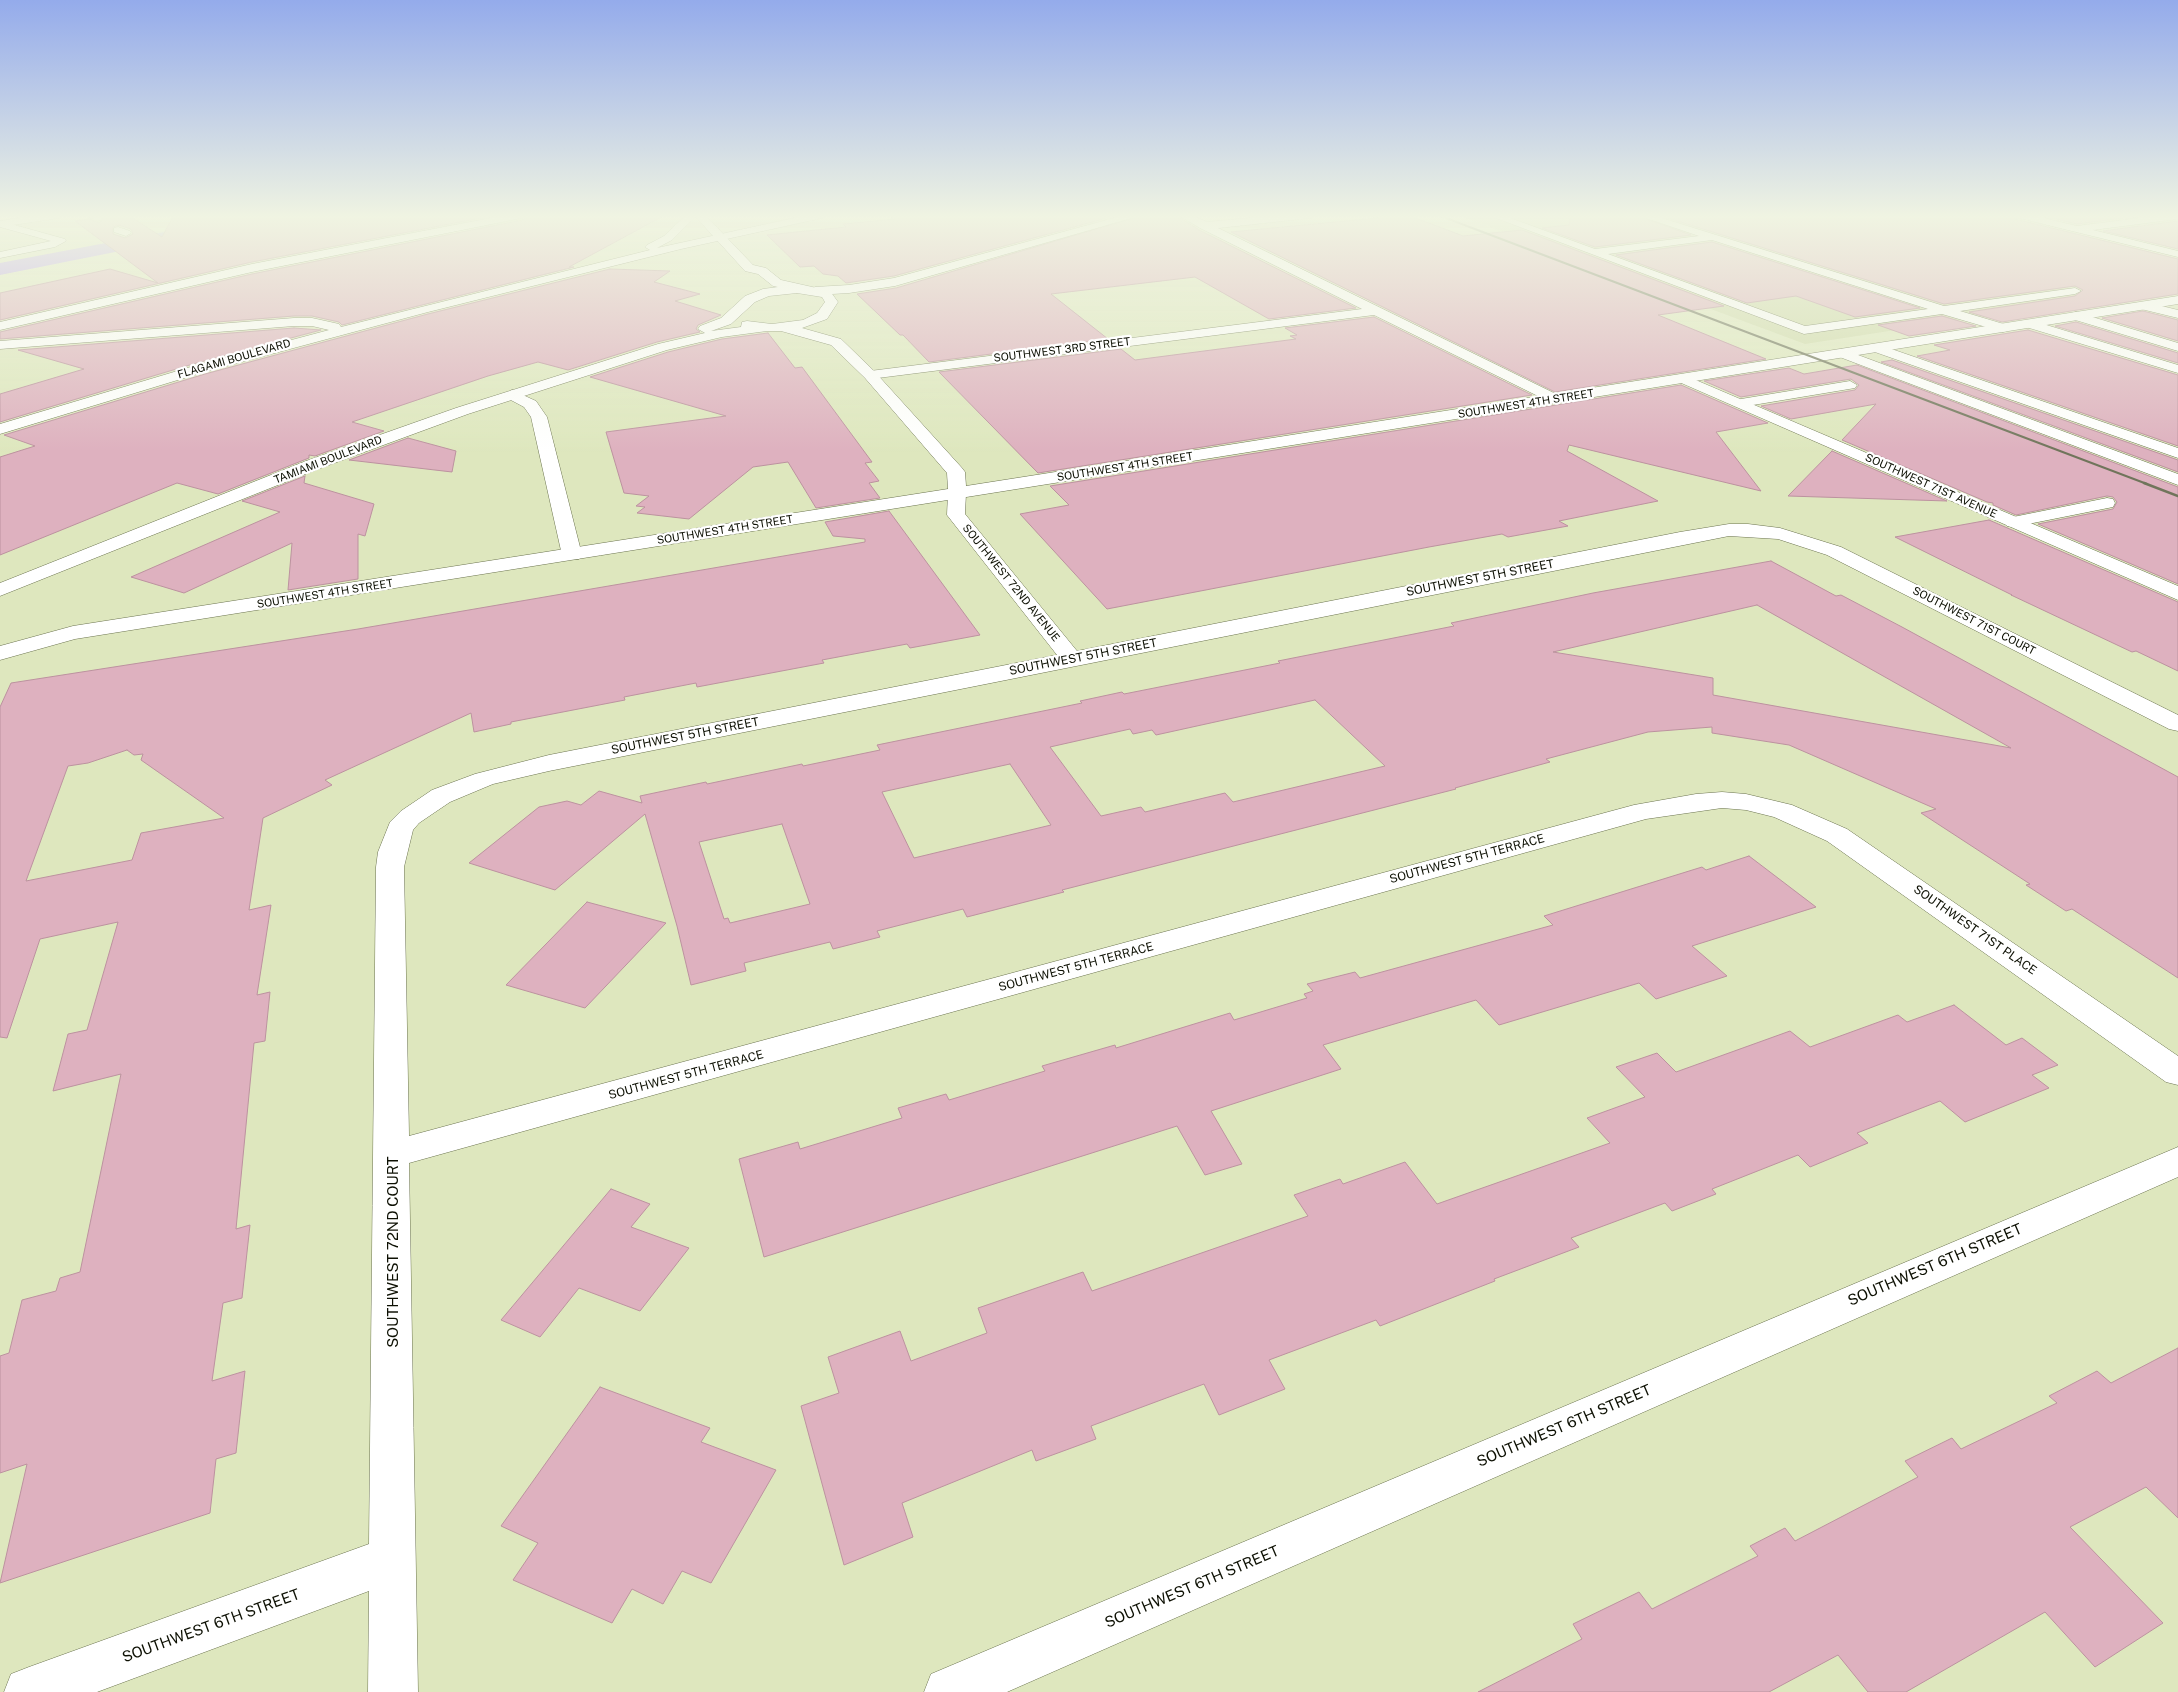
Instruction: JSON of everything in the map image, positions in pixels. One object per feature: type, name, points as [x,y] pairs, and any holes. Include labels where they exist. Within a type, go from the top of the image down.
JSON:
[{"type":"street","points":[[0,326],[141,294]]},
{"type":"street","name":"FLAGAMI BOULEVARD","points":[[0,429],[284,345],[487,294]]},
{"type":"street","name":"TAMIAMI BOULEVARD","points":[[663,347],[670,341],[717,325],[737,313],[743,304],[760,294]]},
{"type":"street","points":[[826,294],[832,302]]},
{"type":"street","points":[[832,302],[863,294]]},
{"type":"street","points":[[1340,294],[1555,399]]},
{"type":"street","name":"SOUTHWEST 4TH STREET","points":[[0,653],[73,633],[2178,300]]},
{"type":"street","points":[[737,313],[736,319],[740,322],[764,328],[781,328],[806,324],[818,319],[830,308],[832,302]]},
{"type":"street","name":"SOUTHWEST 3RD STREET","points":[[870,375],[1374,311]]},
{"type":"street","name":"SOUTHWEST 72ND AVENUE","points":[[818,319],[821,324],[837,337],[836,342]]},
{"type":"street","points":[[3,344],[305,322],[345,329]]},
{"type":"street","points":[[261,325],[283,333],[285,336],[284,345]]},
{"type":"street","name":"TAMIAMI BOULEVARD","points":[[0,590],[312,465],[512,395],[663,347],[722,333],[764,328]]},
{"type":"street","name":"SOUTHWEST 72ND AVENUE","points":[[781,328],[836,342],[870,375],[956,472],[956,515],[1072,660]]},
{"type":"street","name":"SOUTHWEST 71ST AVENUE","points":[[1684,379],[2178,594]]},
{"type":"street","points":[[512,395],[530,404],[539,417],[572,555]]},
{"type":"street","name":"SOUTHWEST 5TH STREET","points":[[410,817],[441,796],[484,779],[516,770],[1706,533],[1728,530],[1764,532]]},
{"type":"street","name":"SOUTHWEST 71ST COURT","points":[[1764,532],[1817,545],[1850,558],[2178,724]]},
{"type":"street","name":"SOUTHWEST 4TH STREET","points":[[0,640],[50,632],[73,633]]},
{"type":"street","name":"SOUTHWEST 5TH TERRACE","points":[[393,1154],[1643,811],[1696,802],[1722,800],[1762,805]]},
{"type":"street","name":"SOUTHWEST 71ST PLACE","points":[[1762,805],[1808,820],[1855,846],[2178,1073]]},
{"type":"street","name":"SOUTHWEST 72ND COURT","points":[[393,1692],[393,1154],[390,867],[400,828],[410,817]]},
{"type":"street","name":"SOUTHWEST 6TH STREET","points":[[950,1692],[2178,1160]]},
{"type":"street","name":"SOUTHWEST 6TH STREET","points":[[29,1692],[394,1559]]},
{"type":"lane","points":[[1707,294],[1804,330],[2054,294]]},
{"type":"lane","points":[[1893,294],[2003,328]]},
{"type":"lane","points":[[2145,306],[2178,314]]},
{"type":"lane","points":[[2076,316],[2178,347]]},
{"type":"lane","points":[[2030,324],[2178,369]]},
{"type":"lane","points":[[1877,348],[2178,453]]},
{"type":"lane","points":[[1842,354],[2178,480]]},
{"type":"lane","points":[[1741,403],[1850,385]]},
{"type":"lane","points":[[2013,522],[2107,503]]},
{"type":"shaded area","points":[[1670,294],[2089,294],[2103,298],[1805,344]]},
{"type":"building","points":[[0,294],[113,294],[0,320]]},
{"type":"building","points":[[165,294],[466,294],[342,325],[339,322],[312,316],[294,316],[0,339],[0,332]]},
{"type":"building","points":[[509,294],[700,294],[675,301],[721,315],[698,325],[696,329],[700,332],[657,342],[568,370],[538,362],[488,376],[352,422],[384,431],[315,456],[309,455],[309,458],[218,494],[177,483],[0,555],[0,457],[35,446],[4,435],[205,374]]},
{"type":"building","points":[[857,294],[1051,294],[1108,339],[929,362],[903,335],[900,335]]},
{"type":"building","points":[[1225,294],[1328,294],[1356,308],[1269,319]]},
{"type":"building","points":[[1356,294],[1692,294],[1724,306],[1658,315],[1766,359],[1555,392]]},
{"type":"building","points":[[1722,294],[1876,294],[1920,308],[1855,317],[1796,296],[1747,303]]},
{"type":"building","points":[[1912,294],[2017,294],[1944,304]]},
{"type":"building","points":[[2078,294],[2178,294],[2002,322],[1969,312],[2075,296]]},
{"type":"building","points":[[2143,311],[2178,320],[2178,341],[2102,318]]},
{"type":"building","points":[[1942,316],[1976,326],[1909,336],[1878,325]]},
{"type":"building","points":[[1374,317],[1532,395],[1038,473],[939,372],[1121,349],[1135,360],[1296,339],[1290,336],[1297,335],[1285,328]]},
{"type":"building","points":[[2076,322],[2178,353],[2178,363],[2055,326]]},
{"type":"building","points":[[294,328],[321,330],[193,364],[0,422],[0,394],[84,369],[18,350]]},
{"type":"building","points":[[2028,330],[2178,375],[2178,446],[1917,356],[1950,350],[1934,345]]},
{"type":"building","points":[[768,333],[795,368],[802,367],[872,462],[865,463],[879,481],[869,483],[880,498],[816,508],[788,462],[753,467],[689,519],[637,513],[645,507],[636,506],[649,496],[624,493],[606,432],[726,416],[590,377],[668,352],[722,339]]},
{"type":"building","points":[[1892,360],[2178,460],[2178,472],[1881,362]]},
{"type":"building","points":[[1857,365],[2178,487],[2178,584],[2038,524],[2113,509],[2117,502],[2113,497],[2107,496],[2016,515],[1993,505],[1993,503],[1842,440],[1876,404],[1791,419],[1761,406],[1855,390],[1859,385],[1851,379],[1741,397],[1704,381],[1789,368],[1804,374]]},
{"type":"building","points":[[1681,385],[1768,423],[1716,432],[1761,491],[1569,445],[1567,451],[1658,501],[1559,521],[1568,526],[1508,537],[1502,534],[1429,547],[1107,609],[1020,514],[1069,505],[1050,486]]},
{"type":"building","points":[[408,438],[456,451],[452,472],[349,460]]},
{"type":"building","points":[[1832,451],[1947,501],[1788,496]]},
{"type":"building","points":[[305,476],[304,483],[374,504],[365,536],[358,534],[358,579],[288,590],[292,543],[184,593],[131,577],[280,512],[242,501]]},
{"type":"building","points":[[889,511],[980,635],[910,648],[907,644],[822,660],[824,663],[697,687],[696,683],[624,697],[625,700],[511,722],[511,724],[474,732],[471,713],[325,780],[332,785],[263,818],[249,910],[271,905],[257,995],[270,992],[265,1041],[254,1043],[236,1229],[250,1225],[242,1298],[223,1303],[212,1381],[245,1371],[236,1453],[216,1459],[210,1513],[0,1583],[27,1464],[0,1473],[0,1356],[9,1353],[22,1300],[56,1291],[60,1278],[80,1272],[121,1074],[53,1091],[68,1034],[87,1030],[118,922],[40,939],[7,1038],[0,1037],[0,707],[11,683],[358,629],[865,542],[865,539],[833,536],[825,522]],"holes":[[[127,750],[134,755],[143,754],[141,760],[224,818],[141,833],[132,860],[26,881],[68,766],[88,763]]]},
{"type":"building","points":[[1989,520],[2178,602],[2178,671],[2136,651],[2132,652],[2011,595],[1895,537]]},
{"type":"building","points":[[1771,561],[1836,596],[1841,595],[1902,627],[2178,777],[2178,978],[2072,909],[2066,911],[2026,885],[2030,884],[1921,813],[1936,809],[1789,745],[1712,733],[1712,727],[1648,732],[1546,759],[1550,762],[1456,789],[1062,890],[1064,892],[967,917],[963,909],[877,931],[880,937],[833,949],[830,942],[744,963],[746,971],[691,985],[677,926],[645,814],[555,890],[469,863],[539,807],[567,801],[581,805],[599,791],[642,803],[640,796],[880,750],[877,745],[1082,703],[1080,701],[1122,692],[1124,694],[1280,663],[1278,661],[1454,626],[1451,623],[1593,593]],"holes":[[[1757,605],[2011,748],[1713,695],[1713,678],[1553,652]],[[1315,700],[1385,766],[1233,802],[1225,793],[1145,812],[1141,807],[1101,816],[1050,747],[1130,729],[1133,734],[1152,730],[1156,735]],[[1010,764],[1051,825],[914,858],[882,792]],[[782,824],[810,904],[730,923],[728,918],[724,919],[699,842]]]},
{"type":"building","points":[[1749,856],[1816,907],[1692,946],[1727,976],[1656,999],[1639,983],[1499,1025],[1476,1000],[1323,1045],[1341,1069],[1211,1111],[1242,1164],[1205,1175],[1177,1126],[764,1257],[739,1159],[798,1142],[800,1149],[902,1118],[898,1108],[946,1094],[949,1100],[1045,1071],[1042,1066],[1115,1045],[1116,1048],[1230,1013],[1234,1020],[1307,998],[1304,994],[1313,991],[1307,984],[1355,972],[1360,978],[1553,925],[1544,916],[1702,867],[1706,870]]},
{"type":"building","points":[[587,902],[666,923],[585,1008],[506,985]]},
{"type":"building","points":[[1954,1005],[2006,1045],[2022,1038],[2058,1065],[2032,1075],[2049,1088],[1965,1122],[1940,1101],[1857,1133],[1868,1143],[1810,1167],[1798,1155],[1712,1189],[1716,1194],[1672,1211],[1665,1203],[1571,1238],[1579,1247],[1494,1279],[1495,1281],[1380,1326],[1376,1320],[1269,1360],[1285,1389],[1219,1415],[1204,1384],[1091,1426],[1096,1439],[1036,1461],[1032,1450],[902,1503],[913,1537],[844,1565],[801,1406],[839,1393],[828,1357],[900,1331],[911,1361],[987,1333],[978,1308],[1083,1272],[1092,1291],[1308,1216],[1294,1195],[1340,1179],[1343,1184],[1405,1162],[1437,1204],[1610,1143],[1587,1118],[1645,1097],[1616,1067],[1657,1053],[1676,1072],[1790,1031],[1810,1047],[1898,1015],[1907,1022]]},
{"type":"building","points":[[611,1189],[650,1204],[631,1227],[689,1248],[640,1311],[579,1288],[540,1337],[501,1320]]},
{"type":"building","points":[[2178,1348],[2178,1518],[2146,1487],[2070,1527],[2163,1623],[2095,1667],[2045,1612],[1906,1692],[1868,1692],[1838,1655],[1769,1692],[1478,1692],[1582,1639],[1573,1624],[1639,1592],[1652,1609],[1758,1556],[1750,1546],[1785,1528],[1795,1541],[1918,1477],[1905,1461],[1952,1438],[1961,1449],[2057,1403],[2049,1396],[2097,1371],[2111,1383]]},
{"type":"building","points":[[600,1387],[710,1428],[701,1442],[776,1470],[711,1583],[682,1571],[663,1604],[632,1589],[612,1623],[513,1580],[538,1543],[501,1526]]},
{"type":"railway","points":[[1646,294],[2147,484]]},
{"type":"railway","points":[[2144,483],[2178,496]]}]
